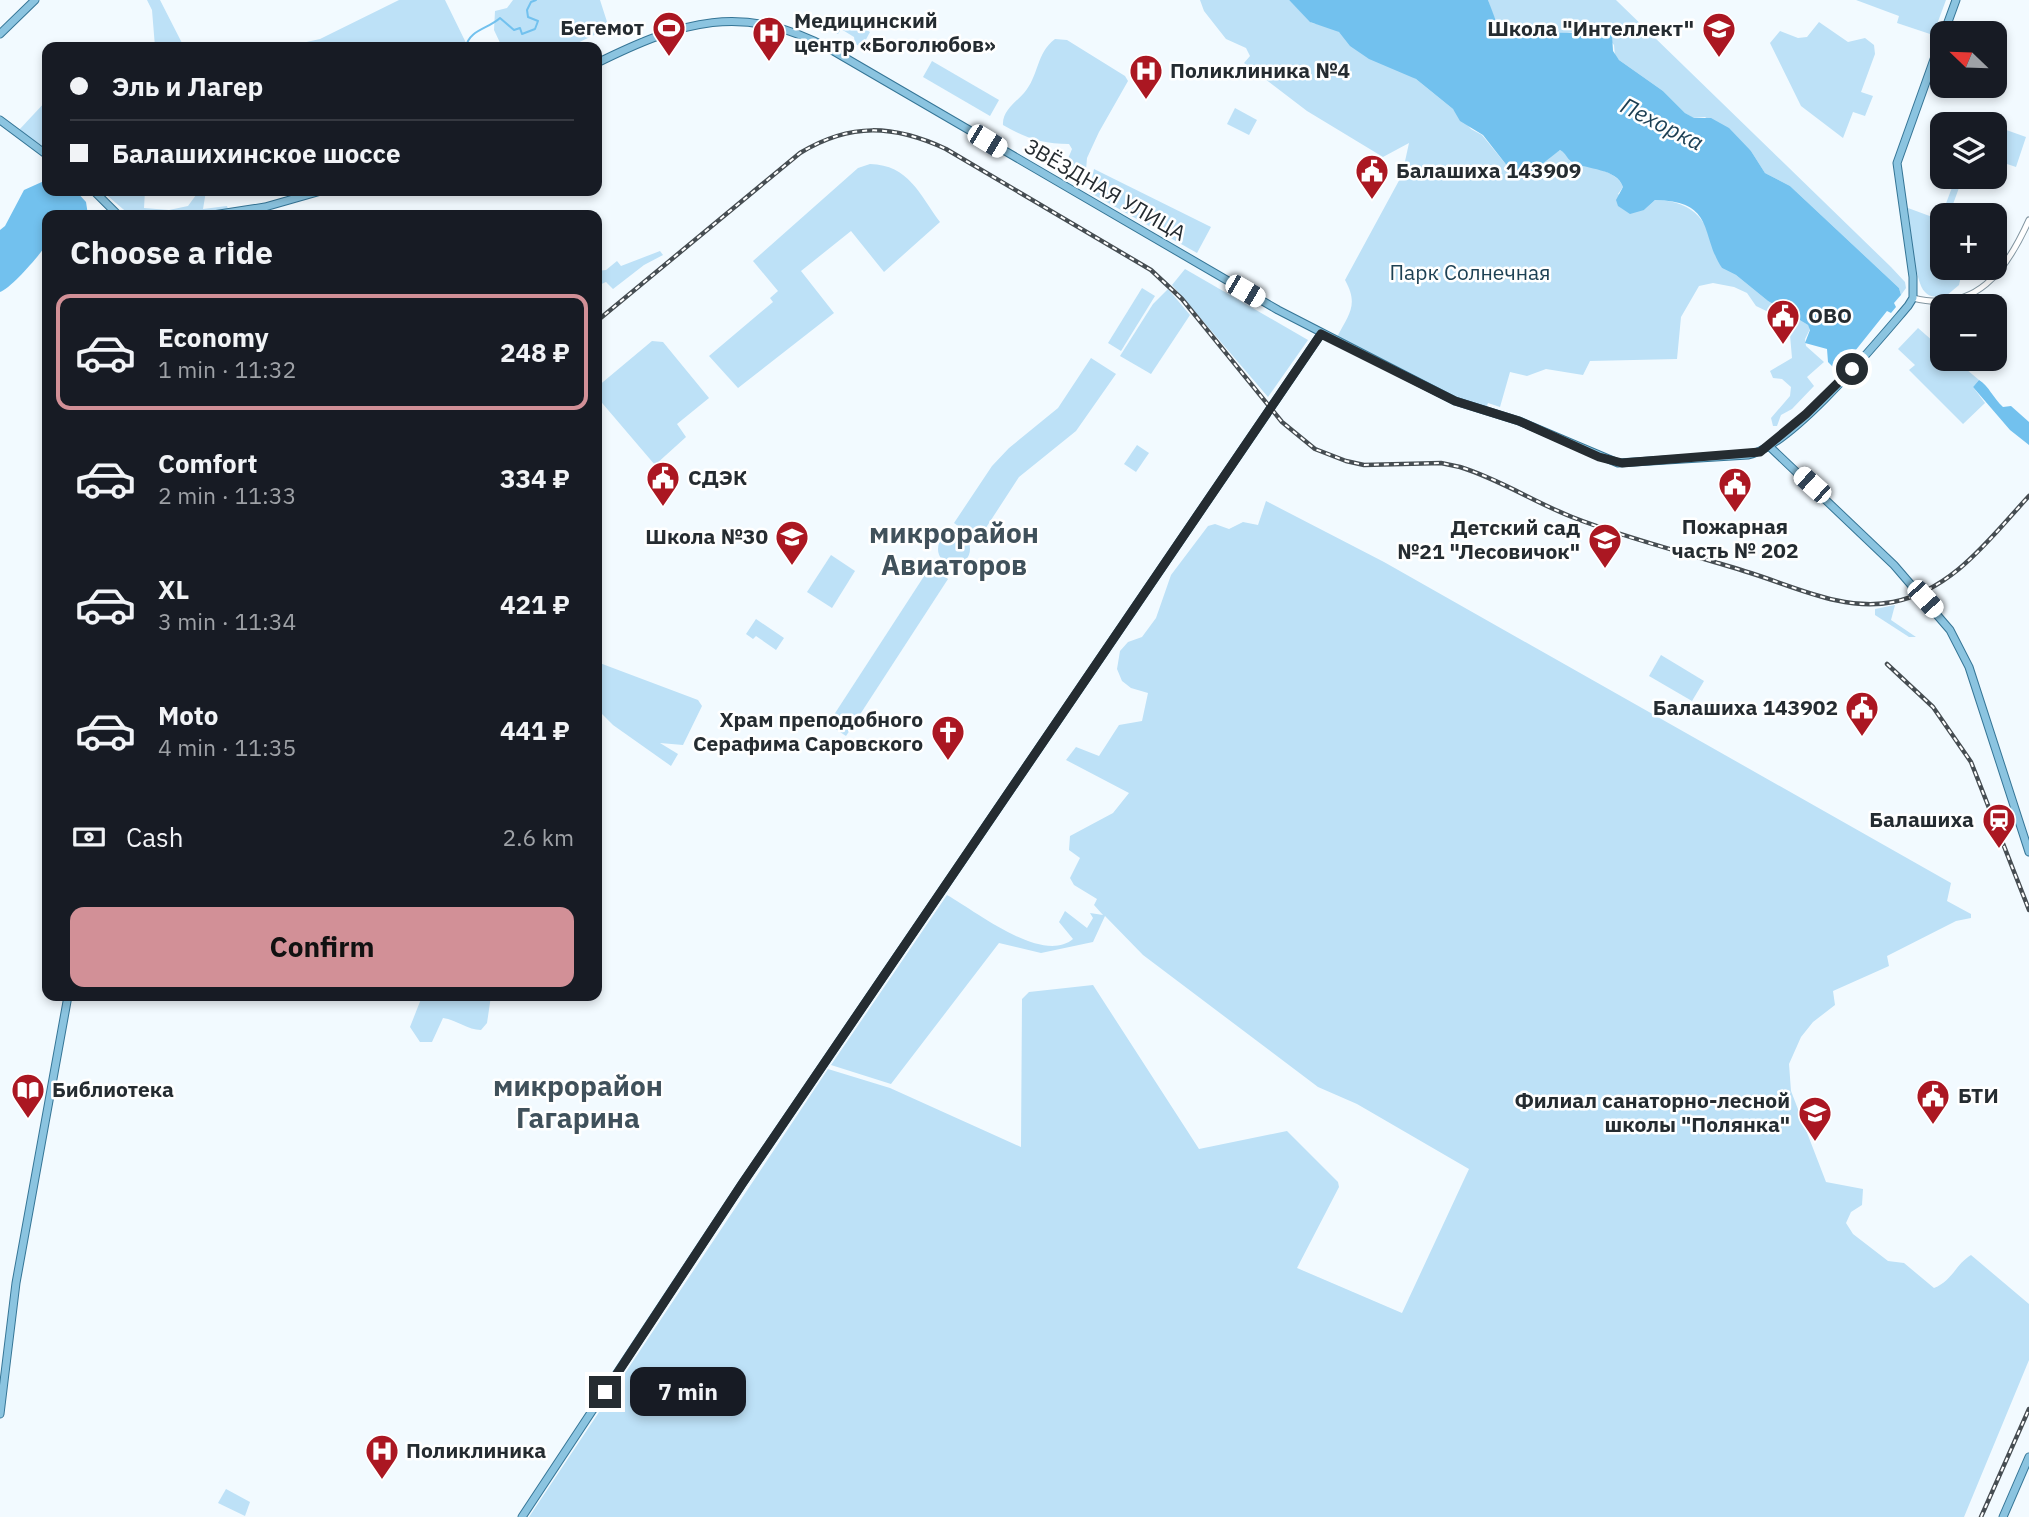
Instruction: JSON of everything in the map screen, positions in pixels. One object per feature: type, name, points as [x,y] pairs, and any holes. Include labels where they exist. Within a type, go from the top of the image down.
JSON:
[{"type":"main road","points":[[0,34],[35,0]]},
{"type":"main road","points":[[1948,21],[1956,0]]},
{"type":"main road","name":"ЗВЁЗДНАЯ УЛИЦА","points":[[602,60],[652,37],[703,23],[745,20],[786,29],[830,49],[1321,334],[1455,401],[1519,421],[1612,461],[1748,455],[1770,447]]},
{"type":"main road","points":[[1930,71],[1897,163],[1913,298],[1839,382],[1770,447],[1894,565],[1950,630],[1969,667],[2029,852]]},
{"type":"main road","points":[[0,120],[42,151]]},
{"type":"main road","points":[[99,196],[114,210]]},
{"type":"main road","points":[[246,210],[304,196]]},
{"type":"main road","points":[[522,1517],[742,1184],[1321,334]]},
{"type":"main road","points":[[0,1414],[23,1241],[67,1001]]},
{"type":"main road","points":[[2003,1517],[2029,1457]]},
{"type":"street","points":[[1913,298],[1940,303],[1955,301],[1986,285],[2000,272],[2014,252],[2029,220]]},
{"type":"green space","points":[[147,0],[160,0],[181,42],[155,42],[152,10]]},
{"type":"green space","points":[[399,0],[445,0],[466,42],[306,42],[320,39]]},
{"type":"green space","points":[[513,0],[600,0],[609,28],[580,42],[500,42],[494,30],[495,11],[507,8]]},
{"type":"green space","name":"Парк Солнечная","points":[[1200,0],[1289,0],[1312,23],[1331,27],[1416,79],[1453,109],[1471,129],[1482,135],[1508,167],[1525,173],[1560,150],[1568,155],[1570,161],[1614,176],[1623,187],[1618,194],[1644,210],[1655,200],[1684,206],[1694,212],[1708,230],[1722,268],[1808,325],[1810,329],[1805,339],[1806,346],[1824,362],[1807,377],[1814,386],[1792,409],[1781,415],[1777,426],[1773,426],[1771,418],[1790,396],[1791,387],[1782,379],[1773,378],[1770,371],[1792,358],[1790,335],[1782,329],[1781,318],[1756,306],[1747,293],[1713,283],[1699,286],[1681,317],[1677,359],[1590,361],[1583,375],[1546,369],[1527,376],[1510,372],[1500,407],[1488,403],[1486,408],[1452,396],[1337,337],[1352,303],[1345,280],[1402,175],[1409,143],[1383,157],[1307,111],[1244,63],[1250,56],[1246,48],[1226,39],[1204,11]]},
{"type":"green space","points":[[1488,0],[1616,0],[1891,267],[1905,282],[1906,288],[1901,295],[1899,288],[1790,186],[1765,173],[1751,151],[1705,117],[1693,118],[1685,113],[1663,91],[1619,60],[1615,56],[1614,45],[1599,28],[1551,34],[1512,32],[1498,23]]},
{"type":"green space","points":[[1856,0],[1946,0],[1938,21],[1930,21],[1930,34],[1897,23],[1899,16]]},
{"type":"green space","points":[[843,15],[870,32],[862,47],[855,44],[854,37],[841,29],[838,34],[833,31]]},
{"type":"green space","points":[[1819,22],[1848,42],[1865,38],[1874,45],[1875,54],[1861,92],[1873,96],[1865,116],[1853,112],[1843,138],[1801,106],[1770,43],[1780,31],[1798,38],[1807,37]]},
{"type":"green space","points":[[1055,39],[1067,40],[1125,76],[1128,81],[1099,132],[1087,158],[1086,170],[1082,172],[1065,166],[1072,149],[1069,144],[1034,139],[1003,125],[1007,111],[1029,86],[1044,51]]},
{"type":"green space","points":[[932,61],[999,100],[990,116],[923,77]]},
{"type":"green space","points":[[42,105],[42,146],[19,130]]},
{"type":"green space","points":[[1235,108],[1257,120],[1249,135],[1227,124]]},
{"type":"green space","points":[[2007,130],[2026,137],[2016,167],[2007,164]]},
{"type":"green space","points":[[870,164],[904,175],[940,222],[884,272],[851,231],[801,271],[834,313],[738,388],[709,356],[773,302],[770,298],[778,291],[753,261],[858,168]]},
{"type":"green space","points":[[1094,169],[1211,227],[1197,253],[1089,192]]},
{"type":"green space","points":[[1951,189],[1959,189],[1953,203],[1946,203]]},
{"type":"green space","points":[[108,196],[145,196],[144,208],[169,210],[124,210]]},
{"type":"green space","points":[[195,196],[205,196],[203,209],[227,206],[228,209],[169,210],[188,206]]},
{"type":"green space","points":[[1908,208],[1930,216],[1930,280],[1960,280],[1959,285],[1948,294],[1930,295],[1921,286],[1913,252]]},
{"type":"green space","points":[[660,251],[663,255],[644,265],[613,289],[606,282],[602,284],[602,270],[617,261],[621,266]]},
{"type":"green space","points":[[1185,269],[1308,340],[1268,397],[1172,285]]},
{"type":"green space","points":[[1142,288],[1155,296],[1121,351],[1108,343]]},
{"type":"green space","points":[[1168,289],[1190,315],[1151,374],[1120,356],[1153,304]]},
{"type":"green space","points":[[1918,328],[1930,338],[1930,371],[1968,371],[1979,380],[1973,387],[1985,403],[1963,424],[1909,370],[1915,365],[1898,349]]},
{"type":"green space","points":[[652,341],[663,342],[709,398],[677,424],[686,437],[655,465],[602,403],[602,383]]},
{"type":"green space","points":[[1091,358],[1116,374],[1076,431],[1019,477],[978,540],[954,523],[992,466],[1009,448],[1058,408]]},
{"type":"green space","points":[[1137,445],[1149,453],[1136,472],[1124,464]]},
{"type":"green space","points":[[1266,501],[1384,562],[1951,883],[1947,901],[1971,914],[1971,918],[1956,921],[1887,956],[1889,966],[1833,991],[1835,1005],[1813,1022],[1801,1037],[1789,1064],[1791,1091],[1826,1182],[1863,1189],[1862,1205],[1851,1212],[1846,1223],[1853,1234],[1888,1261],[1904,1263],[1934,1288],[1971,1255],[2029,1304],[2029,1360],[1964,1517],[529,1517],[828,1069],[890,1088],[1021,1147],[1022,999],[1029,992],[1093,985],[1199,1149],[1287,1131],[1338,1182],[1339,1187],[1297,1268],[1402,1313],[1469,1169],[1357,1104],[1318,1087],[1143,955],[1105,916],[1093,942],[1041,953],[999,943],[891,1084],[831,1065],[947,895],[1009,933],[1044,945],[1060,945],[1073,939],[1059,922],[1065,911],[1087,928],[1093,918],[1090,913],[1103,915],[1094,905],[1097,899],[1074,885],[1070,878],[1080,858],[1069,850],[1070,836],[1113,813],[1129,793],[1066,760],[1076,747],[1099,756],[1119,725],[1142,721],[1148,693],[1131,688],[1122,681],[1117,669],[1120,651],[1128,642],[1142,637],[1156,618],[1171,575],[1208,526],[1215,524],[1229,529],[1243,522],[1258,525]]},
{"type":"green space","points":[[954,533],[966,537],[970,549],[966,561],[954,565],[942,561],[938,549],[942,537]]},
{"type":"green space","points":[[831,555],[855,571],[832,608],[807,592]]},
{"type":"green space","points":[[930,567],[948,579],[846,736],[828,724]]},
{"type":"green space","points":[[1895,605],[1891,620],[1916,637],[1909,637],[1875,615],[1875,609]]},
{"type":"green space","points":[[756,619],[784,638],[776,650],[756,636],[753,639],[746,634]]},
{"type":"green space","points":[[1661,655],[1704,681],[1692,701],[1649,676]]},
{"type":"green space","points":[[602,664],[698,700],[702,706],[683,745],[660,743],[678,754],[671,766],[613,725],[602,714]]},
{"type":"green space","points":[[420,1001],[490,1001],[487,1023],[481,1030],[443,1018],[432,1042],[420,1042],[410,1027]]},
{"type":"green space","points":[[226,1489],[250,1502],[245,1516],[218,1503]]},
{"type":"water","points":[[1289,0],[1488,0],[1496,21],[1504,29],[1516,32],[1574,33],[1606,29],[1612,35],[1613,51],[1619,60],[1663,91],[1685,113],[1694,118],[1711,118],[1729,128],[1751,151],[1765,173],[1790,186],[1899,288],[1901,295],[1894,303],[1896,307],[1891,313],[1887,311],[1843,366],[1833,367],[1828,362],[1827,349],[1805,343],[1810,330],[1808,325],[1722,268],[1703,222],[1688,206],[1655,200],[1644,210],[1630,214],[1618,206],[1616,200],[1623,187],[1615,176],[1578,165],[1560,150],[1533,171],[1525,173],[1508,167],[1483,135],[1460,121],[1453,109],[1416,79],[1369,59],[1350,46],[1339,32],[1310,22]]},
{"type":"water","points":[[42,182],[42,196],[81,196],[86,202],[87,210],[42,210],[42,250],[19,277],[0,292],[0,230],[5,226],[24,190]]},
{"type":"water","points":[[1979,380],[2003,407],[2011,406],[2029,422],[2029,445],[2010,430],[1973,387]]},
{"type":"waterway","name":"Пехорка","points":[[468,42],[475,33],[500,18],[514,30],[520,28],[522,34],[535,29],[538,21],[528,17],[527,10],[531,2],[536,0]]},
{"type":"railway","points":[[602,317],[800,153],[837,136],[873,130],[890,132],[908,135],[946,149],[1151,270],[1182,299],[1282,422],[1315,449],[1346,461],[1364,465],[1441,463],[1460,467],[1593,525],[1817,596],[1874,604],[1914,596],[1952,574],[1985,545],[2029,496]]},
{"type":"railway","points":[[1887,664],[1933,707],[1971,762],[2029,910]]},
{"type":"railway","points":[[1981,1517],[2029,1409]]},
{"type":"place","name":"Бегемот","points":[[669,58]]},
{"type":"place","name":"Школа \"Интеллект\"","points":[[1719,59]]},
{"type":"place","name":"Медицинский центр «Боголюбов»","points":[[769,63]]},
{"type":"place","name":"Поликлиника №4","points":[[1146,101]]},
{"type":"place","name":"Балашиха 143909","points":[[1372,201]]},
{"type":"place","name":"ОВО","points":[[1783,346]]},
{"type":"place","name":"СДЭК","points":[[663,508]]},
{"type":"place","name":"Пожарная часть № 202","points":[[1735,514]]},
{"type":"place","name":"Школа №30","points":[[792,567]]},
{"type":"place","name":"Детский сад №21 \"Лесовичок\"","points":[[1605,570]]},
{"type":"place","name":"Балашиха 143902","points":[[1862,738]]},
{"type":"place","name":"Храм преподобного Серафима Саровского","points":[[948,762]]},
{"type":"place","name":"Балашиха","points":[[1999,850]]},
{"type":"place","name":"Библиотека","points":[[28,1120]]},
{"type":"place","name":"БТИ","points":[[1933,1126]]},
{"type":"place","name":"Филиал санаторно-лесной школы \"Полянка\"","points":[[1815,1143]]},
{"type":"place","name":"Поликлиника","points":[[382,1481]]},
{"type":"district","name":"микрорайон Авиаторов","points":[[954,549]]},
{"type":"district","name":"микрорайон Гагарина","points":[[578,1102]]},
{"type":"route","points":[[605,1392],[742,1184],[1321,334],[1464,405],[1519,421],[1599,457],[1622,463],[1760,452],[1770,447],[1852,369]]}]
